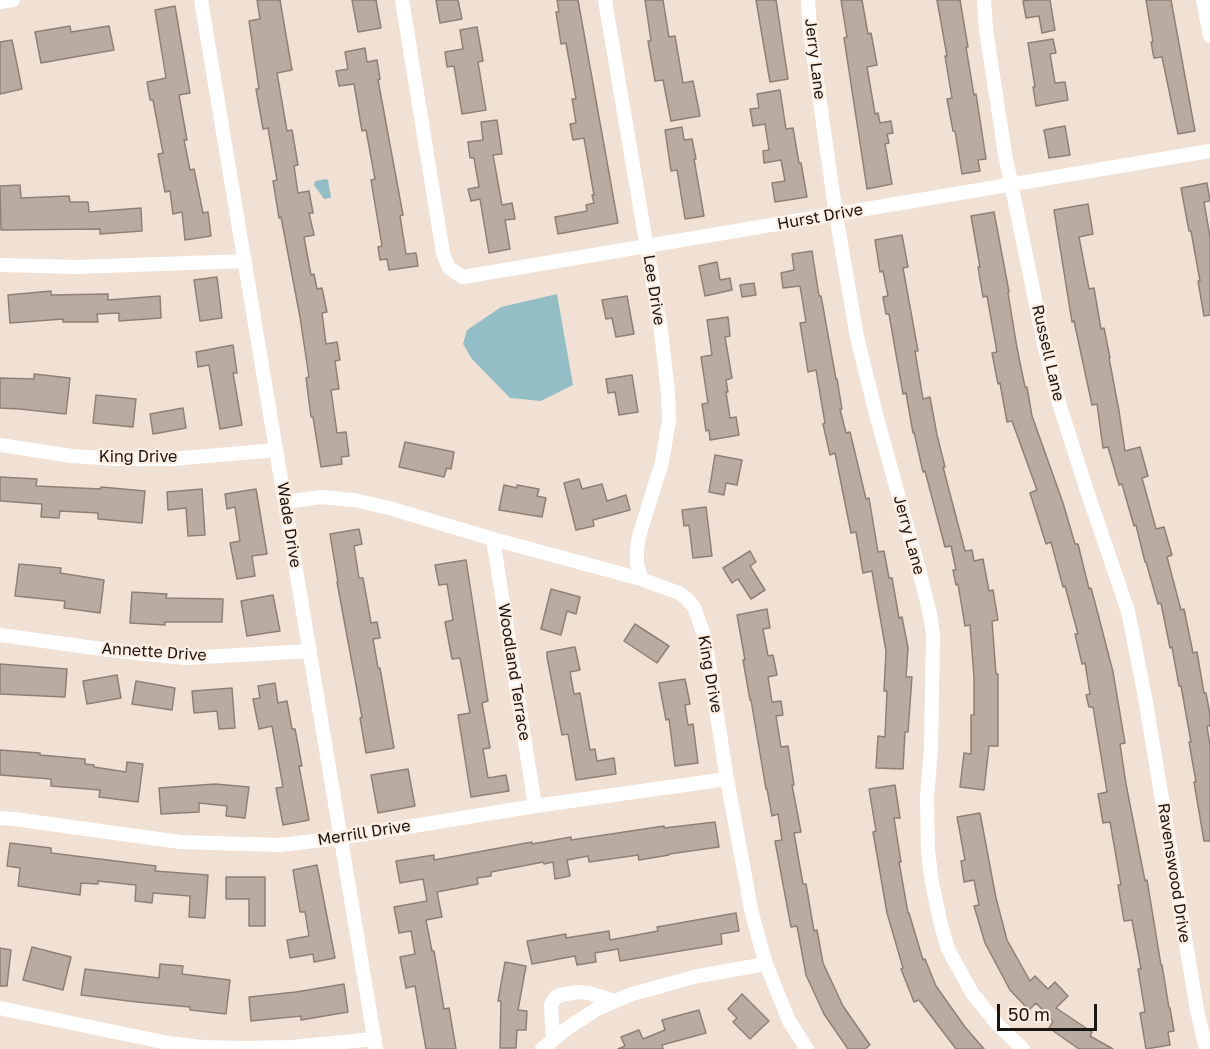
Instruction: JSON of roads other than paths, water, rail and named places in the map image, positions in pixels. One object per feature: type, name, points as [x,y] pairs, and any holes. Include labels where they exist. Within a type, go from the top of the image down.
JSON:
[{"type":"street","points":[[0,2],[13,0]]},
{"type":"street","name":"Wade Drive","points":[[201,0],[375,1044]]},
{"type":"street","name":"Hurst Drive","points":[[402,0],[443,253],[449,268],[463,277],[1210,151]]},
{"type":"street","name":"Lee Drive","points":[[605,0],[661,331],[668,393],[669,420],[662,462],[639,536],[637,562],[641,579]]},
{"type":"street","name":"Jerry Lane","points":[[808,0],[810,32],[836,214],[857,337],[876,418],[918,566],[933,634],[931,750],[927,798],[928,850],[932,883],[948,949],[972,993],[998,1025],[1023,1049]]},
{"type":"street","name":"Russell Lane","points":[[984,0],[986,30],[1011,185],[1045,348],[1059,403],[1128,611],[1145,697]]},
{"type":"street","points":[[1203,0],[1210,36]]},
{"type":"street","points":[[0,265],[76,267],[245,261]]},
{"type":"street","name":"King Drive","points":[[0,445],[72,456],[117,459],[172,459],[276,450]]},
{"type":"street","name":"King Drive","points":[[285,502],[321,497],[354,500],[389,508],[641,579],[679,593],[686,598],[694,607],[705,638],[727,779],[752,914],[766,964],[789,1021],[807,1049]]},
{"type":"street","name":"Woodland Terrace","points":[[493,539],[535,806]]},
{"type":"street","name":"Annette Drive","points":[[0,635],[186,658],[310,651]]},
{"type":"street","name":"Ravenswood Drive","points":[[1145,697],[1197,1010],[1207,1048]]},
{"type":"street","name":"Merrill Drive","points":[[0,818],[180,842],[280,845],[340,838],[535,806],[727,779]]},
{"type":"street","points":[[542,1049],[569,1027],[597,1009],[632,994],[698,976],[766,964]]},
{"type":"street","points":[[553,1040],[551,1005],[556,997],[578,992],[615,1001]]},
{"type":"street","points":[[0,1008],[168,1043],[201,1047],[375,1044]]},
{"type":"water","points":[[326,179],[331,197],[324,199],[314,185],[315,181]]},
{"type":"water","points":[[557,294],[573,385],[541,401],[510,398],[472,359],[463,344],[467,330],[501,307]]}]
